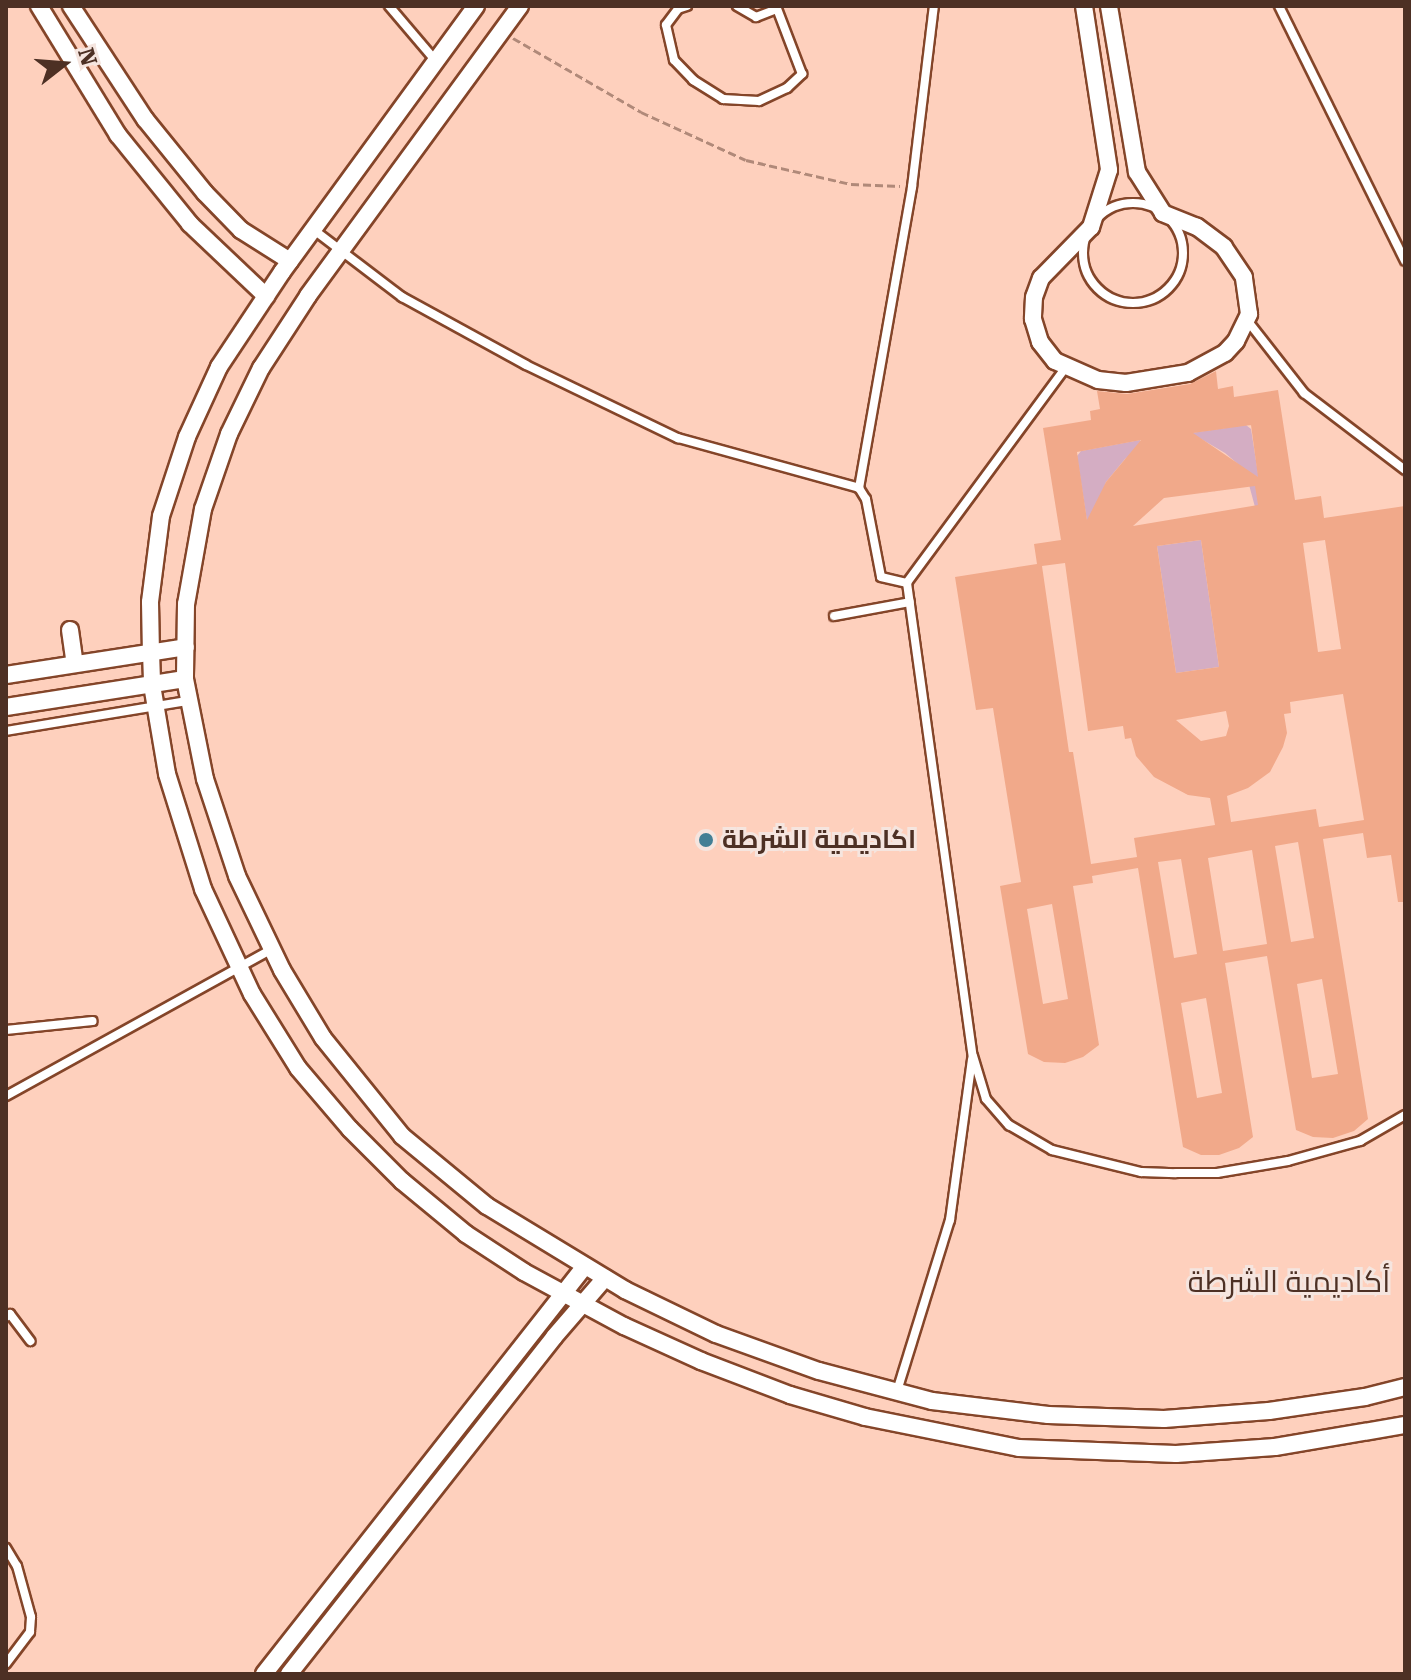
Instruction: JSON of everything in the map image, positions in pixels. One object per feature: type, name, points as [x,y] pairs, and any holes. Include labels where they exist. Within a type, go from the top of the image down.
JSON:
[{"type":"street","points":[[39,6],[118,135],[190,224],[266,296]]},
{"type":"street","points":[[71,6],[145,119],[205,193],[241,230],[290,261]]},
{"type":"street","points":[[476,6],[290,261],[219,367],[187,437],[161,516],[150,602],[151,652],[152,685],[167,774],[203,889],[252,994],[298,1068],[350,1129],[402,1181],[466,1234],[583,1303],[701,1361],[790,1395],[865,1417],[1019,1448],[1176,1454],[1275,1447],[1405,1425]]},
{"type":"street","points":[[520,6],[340,252],[261,368],[229,434],[203,509],[186,604],[185,679],[205,779],[237,876],[272,949],[323,1038],[402,1136],[487,1206],[605,1278],[716,1334],[819,1371],[932,1401],[1048,1415],[1164,1419],[1269,1411],[1365,1397],[1405,1387]]},
{"type":"street","points":[[1084,6],[1109,170],[1091,227],[1041,278],[1034,297],[1033,319],[1040,342],[1055,361],[1098,380],[1126,383],[1188,373],[1225,353],[1247,319],[1244,277],[1224,247],[1197,227],[1163,213],[1137,172],[1109,6]]},
{"type":"street","points":[[70,630],[75,664]]},
{"type":"street","points":[[6,675],[186,647]]},
{"type":"street","points":[[6,707],[185,679]]},
{"type":"street","points":[[264,1674],[585,1266]]},
{"type":"street","points":[[289,1674],[605,1278]]},
{"type":"lane","points":[[389,6],[436,61]]},
{"type":"lane","points":[[687,6],[678,9],[666,25],[674,60],[693,80],[723,99],[759,101],[787,88],[802,74],[777,7],[756,17],[737,6]]},
{"type":"lane","points":[[859,488],[912,187],[934,6]]},
{"type":"lane","points":[[1279,6],[1405,261]]},
{"type":"lane","points":[[1135,203],[1156,207],[1163,213],[1172,222],[1181,240],[1184,262],[1175,280],[1160,296],[1142,304],[1121,302],[1102,294],[1088,277],[1082,257],[1085,235],[1091,227],[1115,206],[1135,203]]},
{"type":"lane","points":[[313,229],[402,297],[498,350],[678,438],[859,488],[866,499],[881,577],[907,583]]},
{"type":"lane","points":[[1247,319],[1304,393],[1405,470]]},
{"type":"lane","points":[[1066,367],[907,583],[973,1056],[986,1099],[1009,1125],[1052,1150],[1141,1172],[1217,1173],[1288,1161],[1360,1141],[1405,1115]]},
{"type":"lane","points":[[834,616],[910,602]]},
{"type":"lane","points":[[6,731],[188,701]]},
{"type":"lane","points":[[6,1096],[272,949]]},
{"type":"lane","points":[[6,1030],[93,1021]]},
{"type":"lane","points":[[896,1392],[950,1220],[973,1056]]},
{"type":"lane","points":[[6,1317],[10,1314],[30,1341]]},
{"type":"lane","points":[[6,1548],[17,1566],[31,1617],[30,1632],[6,1664]]},
{"type":"path","points":[[502,31],[641,112],[746,160],[851,184],[912,187]]},
{"type":"shaded area","points":[[1246,425],[1251,429],[1263,505],[1255,507],[1245,470],[1225,453],[1191,433]]},
{"type":"shaded area","points":[[1140,440],[1141,447],[1125,459],[1106,482],[1089,534],[1077,456],[1081,451]]},
{"type":"shaded area","points":[[1201,540],[1219,667],[1176,673],[1157,546]]},
{"type":"building","points":[[1216,371],[1218,389],[1233,386],[1234,397],[1278,390],[1295,500],[1321,496],[1324,518],[1405,506],[1405,902],[1398,902],[1391,855],[1367,858],[1363,833],[1323,839],[1368,1119],[1354,1131],[1333,1138],[1313,1137],[1296,1130],[1267,956],[1225,963],[1253,1137],[1239,1148],[1219,1155],[1201,1155],[1183,1147],[1138,868],[1092,876],[1093,883],[1073,886],[1099,1045],[1083,1057],[1065,1063],[1044,1062],[1028,1054],[1000,886],[1021,882],[993,708],[976,710],[955,577],[1037,564],[1034,544],[1061,540],[1043,428],[1091,420],[1090,411],[1100,409],[1097,391],[1127,394],[1190,384]],"holes":[[[1251,425],[1258,477],[1193,433]],[[1141,440],[1106,482],[1087,520],[1077,452]],[[1255,486],[1258,505],[1133,526],[1164,498]],[[1201,540],[1219,667],[1176,673],[1157,546]],[[1325,540],[1341,649],[1318,652],[1303,543]],[[1065,563],[1088,731],[1123,726],[1125,739],[1131,738],[1136,756],[1154,777],[1188,795],[1210,798],[1215,825],[1134,838],[1137,857],[1091,864],[1073,752],[1069,752],[1042,566]],[[1343,694],[1364,820],[1319,827],[1316,809],[1231,822],[1227,796],[1248,788],[1270,772],[1287,733],[1284,714],[1291,713],[1290,702]],[[1226,711],[1229,726],[1226,736],[1201,741],[1176,720]],[[1298,842],[1314,938],[1291,942],[1275,846]],[[1252,850],[1267,944],[1223,951],[1208,858]],[[1181,859],[1197,954],[1174,958],[1158,862]],[[1052,904],[1068,999],[1043,1004],[1027,909]],[[1322,979],[1338,1074],[1312,1078],[1297,984]],[[1206,998],[1222,1093],[1197,1098],[1181,1003]]]},
{"type":"place","name":"اكاديمية الشرطة","points":[[706,840]]},
{"type":"district","name":"أكاديمية الشرطة","points":[[1289,1282]]}]
